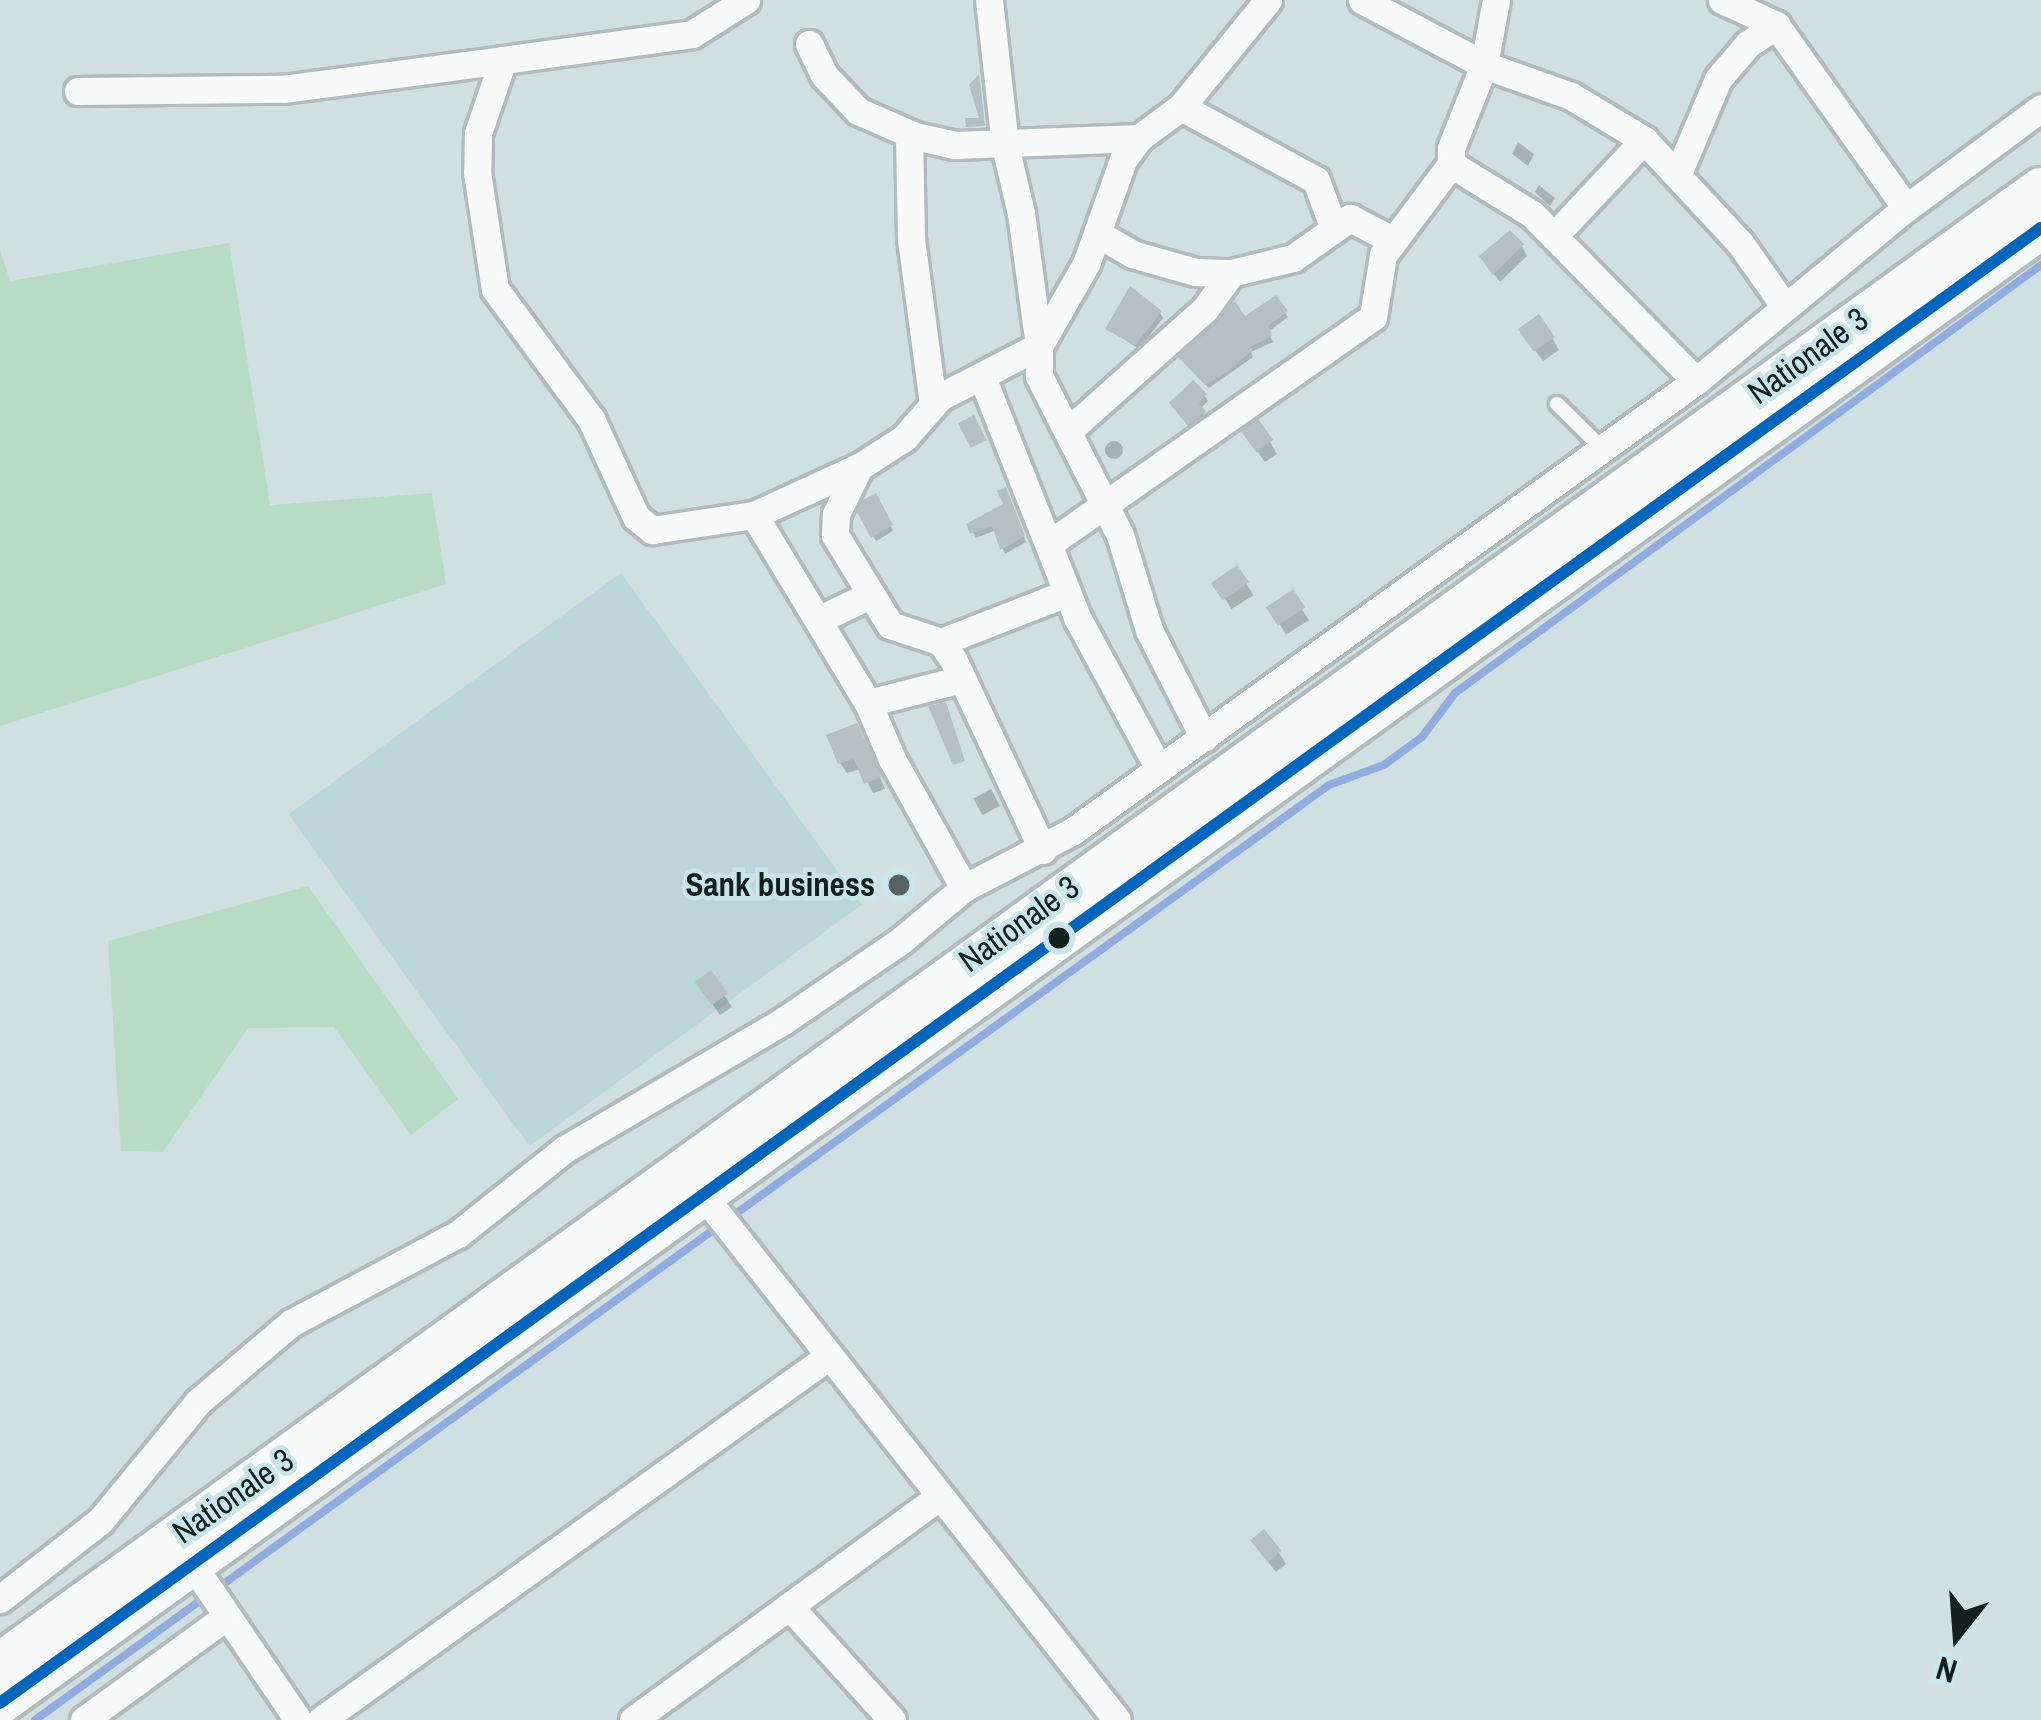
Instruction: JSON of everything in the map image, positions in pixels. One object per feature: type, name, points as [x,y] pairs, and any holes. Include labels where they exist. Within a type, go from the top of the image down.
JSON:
[{"type":"main road","name":"Nationale 3","points":[[0,1703],[183,1551],[2041,188]]},
{"type":"main road","name":"Nationale 3","points":[[692,1180],[2041,228]]},
{"type":"main road","name":"Nationale 3","points":[[0,1664],[183,1551]]},
{"type":"street","points":[[78,92],[283,88],[692,34],[746,0]]},
{"type":"street","points":[[989,0],[1005,146],[1040,346],[1039,376],[1105,503],[1138,582],[1149,631],[1204,738]]},
{"type":"street","points":[[503,60],[478,133],[477,172],[495,289],[591,419],[645,527],[754,515],[860,467],[904,438],[933,404],[1040,346],[1098,234],[1124,160],[1139,137],[1181,107],[1268,0]]},
{"type":"street","points":[[1362,0],[1484,65],[1571,96],[1644,140],[1679,171],[1785,307]]},
{"type":"street","points":[[1050,544],[1105,503],[1171,464],[1373,317],[1379,266],[1392,240],[1450,164],[1451,148],[1484,65],[1496,0]]},
{"type":"street","points":[[1722,0],[1776,25],[1906,208]]},
{"type":"street","points":[[1679,171],[1718,80],[1748,44],[1776,25]]},
{"type":"street","points":[[809,44],[824,75],[858,111],[909,134],[955,145],[1005,146],[1139,137]]},
{"type":"street","points":[[1181,107],[1316,180],[1334,230]]},
{"type":"street","points":[[0,1599],[100,1521],[200,1401],[291,1322],[458,1234],[566,1149],[783,1021],[899,942],[964,889],[1043,850],[1160,769],[1696,381],[1906,208],[2041,107]]},
{"type":"street","points":[[909,134],[911,239],[933,404]]},
{"type":"street","points":[[1555,235],[1644,140]]},
{"type":"street","points":[[1450,164],[1555,235],[1696,381]]},
{"type":"street","points":[[1098,234],[1153,260],[1195,272],[1231,273],[1293,258],[1357,218],[1392,240]]},
{"type":"street","points":[[1068,431],[1205,309],[1231,273]]},
{"type":"street","points":[[982,377],[1067,593],[1160,769]]},
{"type":"street","points":[[860,467],[833,522],[835,535],[890,625],[941,642],[1067,593]]},
{"type":"street","points":[[754,515],[868,703],[892,759],[964,889]]},
{"type":"street","points":[[820,619],[870,595]]},
{"type":"street","points":[[941,642],[1043,850]]},
{"type":"street","points":[[868,703],[962,679]]},
{"type":"street","points":[[692,1180],[1117,1720]]},
{"type":"street","points":[[321,1720],[829,1356]]},
{"type":"street","points":[[633,1720],[938,1498]]},
{"type":"street","points":[[183,1551],[298,1720]]},
{"type":"street","points":[[790,1607],[892,1720]]},
{"type":"street","points":[[84,1720],[226,1617]]},
{"type":"lane","points":[[1557,404],[1603,449]]},
{"type":"shaded area","points":[[621,573],[862,905],[529,1146],[288,815]]},
{"type":"green space","points":[[229,243],[270,505],[432,493],[446,584],[0,726],[0,250],[10,281]]},
{"type":"green space","points":[[308,886],[458,1099],[411,1135],[334,1027],[248,1028],[163,1152],[121,1151],[108,941]]},
{"type":"building","points":[[979,74],[985,126],[966,127],[965,118],[979,118],[969,85]]},
{"type":"building","points":[[1510,230],[1524,244],[1493,275],[1479,256]]},
{"type":"building","points":[[1130,286],[1162,311],[1135,345],[1105,329]]},
{"type":"building","points":[[1276,295],[1288,311],[1268,326],[1272,336],[1250,347],[1253,350],[1227,372],[1205,385],[1178,357],[1235,301],[1245,316]]},
{"type":"building","points":[[1539,314],[1555,337],[1534,352],[1518,329]]},
{"type":"building","points":[[1193,380],[1207,394],[1199,403],[1206,412],[1187,425],[1169,403]]},
{"type":"building","points":[[974,415],[987,440],[971,448],[958,423]]},
{"type":"building","points":[[1258,419],[1273,440],[1256,452],[1241,431]]},
{"type":"building","points":[[1006,487],[1025,536],[1000,550],[992,526],[970,534],[966,524],[1003,504],[997,491]]},
{"type":"building","points":[[876,493],[893,525],[871,538],[857,512],[863,500]]},
{"type":"building","points":[[1237,565],[1249,582],[1223,601],[1211,583]]},
{"type":"building","points":[[1293,589],[1305,607],[1278,626],[1266,607]]},
{"type":"building","points":[[946,702],[965,761],[953,765],[928,706]]},
{"type":"building","points":[[857,723],[882,777],[864,784],[854,759],[838,764],[826,735]]},
{"type":"building","points":[[711,970],[728,993],[712,1005],[695,982]]},
{"type":"building","points":[[1264,1529],[1282,1551],[1268,1562],[1250,1540]]},
{"type":"waterway","points":[[35,1720],[1329,785],[1384,765],[1422,737],[1455,693],[2041,265]]},
{"type":"transit line","points":[[0,1703],[2041,228]]},
{"type":"place","name":"Sank business","points":[[899,885]]}]
